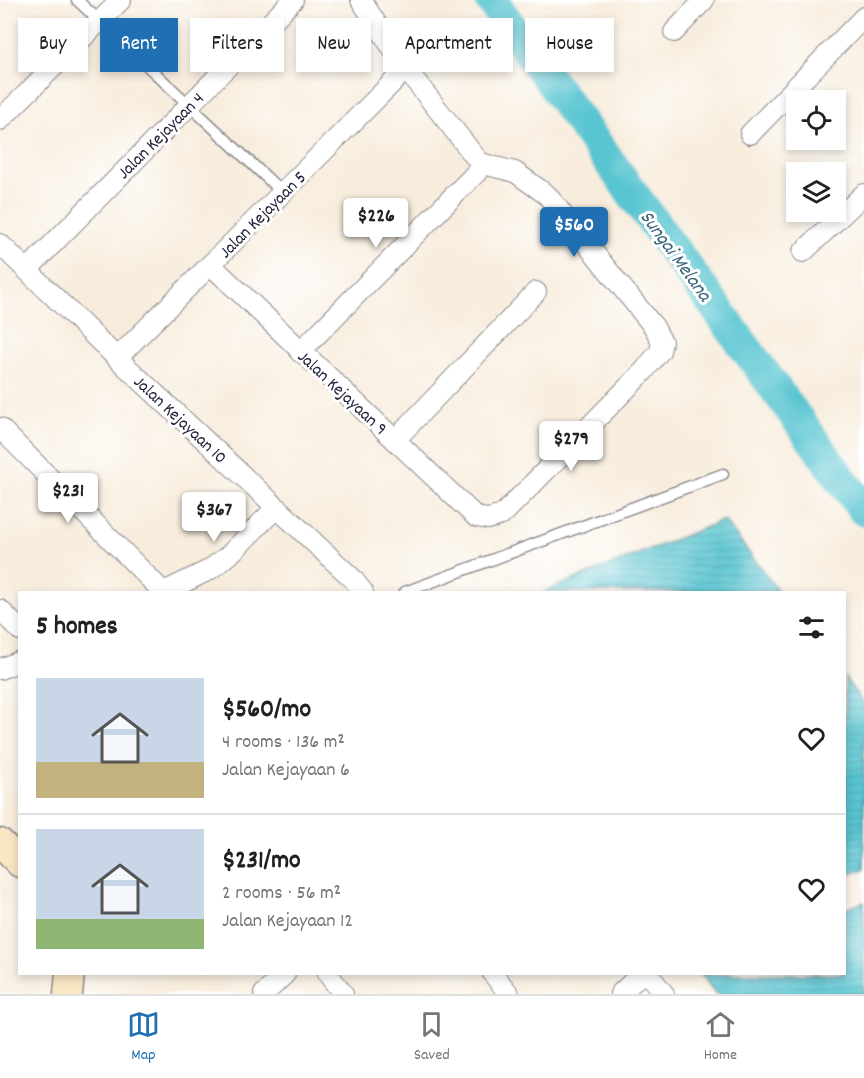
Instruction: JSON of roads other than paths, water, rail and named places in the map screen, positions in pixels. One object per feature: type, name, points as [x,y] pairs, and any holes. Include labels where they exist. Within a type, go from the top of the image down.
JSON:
[{"type":"street","points":[[103,18],[121,0]]},
{"type":"street","name":"Jalan Kejayaan 4","points":[[27,270],[293,0]]},
{"type":"street","points":[[361,0],[383,34]]},
{"type":"street","points":[[674,32],[704,0]]},
{"type":"street","points":[[750,134],[864,17]]},
{"type":"street","points":[[0,120],[100,21]]},
{"type":"street","name":"Jalan Kejayaan 5","points":[[117,358],[403,72]]},
{"type":"street","points":[[300,352],[477,172],[480,163],[408,72]]},
{"type":"street","name":"Jalan Kejayaan 9","points":[[211,265],[476,517],[488,519],[502,515],[644,371],[660,351],[662,342],[654,327],[547,195],[532,182],[515,172],[480,163]]},
{"type":"street","points":[[803,252],[864,194]]},
{"type":"street","name":"Jalan Kejayaan 10","points":[[0,244],[275,509],[352,578],[362,591]]},
{"type":"street","points":[[395,440],[536,292]]},
{"type":"street","points":[[0,428],[163,591]]},
{"type":"street","points":[[166,591],[208,570],[229,555],[275,509]]},
{"type":"street","points":[[0,610],[18,628]]},
{"type":"street","points":[[0,669],[18,662]]},
{"type":"street","points":[[0,843],[18,861]]},
{"type":"street","points":[[68,994],[70,975]]},
{"type":"street","points":[[264,994],[284,975]]},
{"type":"street","points":[[329,975],[343,994]]},
{"type":"street","points":[[494,975],[509,994]]},
{"type":"street","points":[[620,994],[640,975]]},
{"type":"street","points":[[649,975],[664,994]]},
{"type":"lane","points":[[77,0],[100,21]]},
{"type":"lane","points":[[154,72],[283,193]]},
{"type":"lane","points":[[408,591],[723,474]]},
{"type":"water","points":[[724,520],[778,591],[546,591]]},
{"type":"water","points":[[846,679],[864,704],[864,869],[846,876]]},
{"type":"water","points":[[864,902],[864,994],[716,994],[702,975],[846,975],[846,909]]},
{"type":"waterway","name":"Sungai Melana","points":[[491,0],[864,510]]}]
